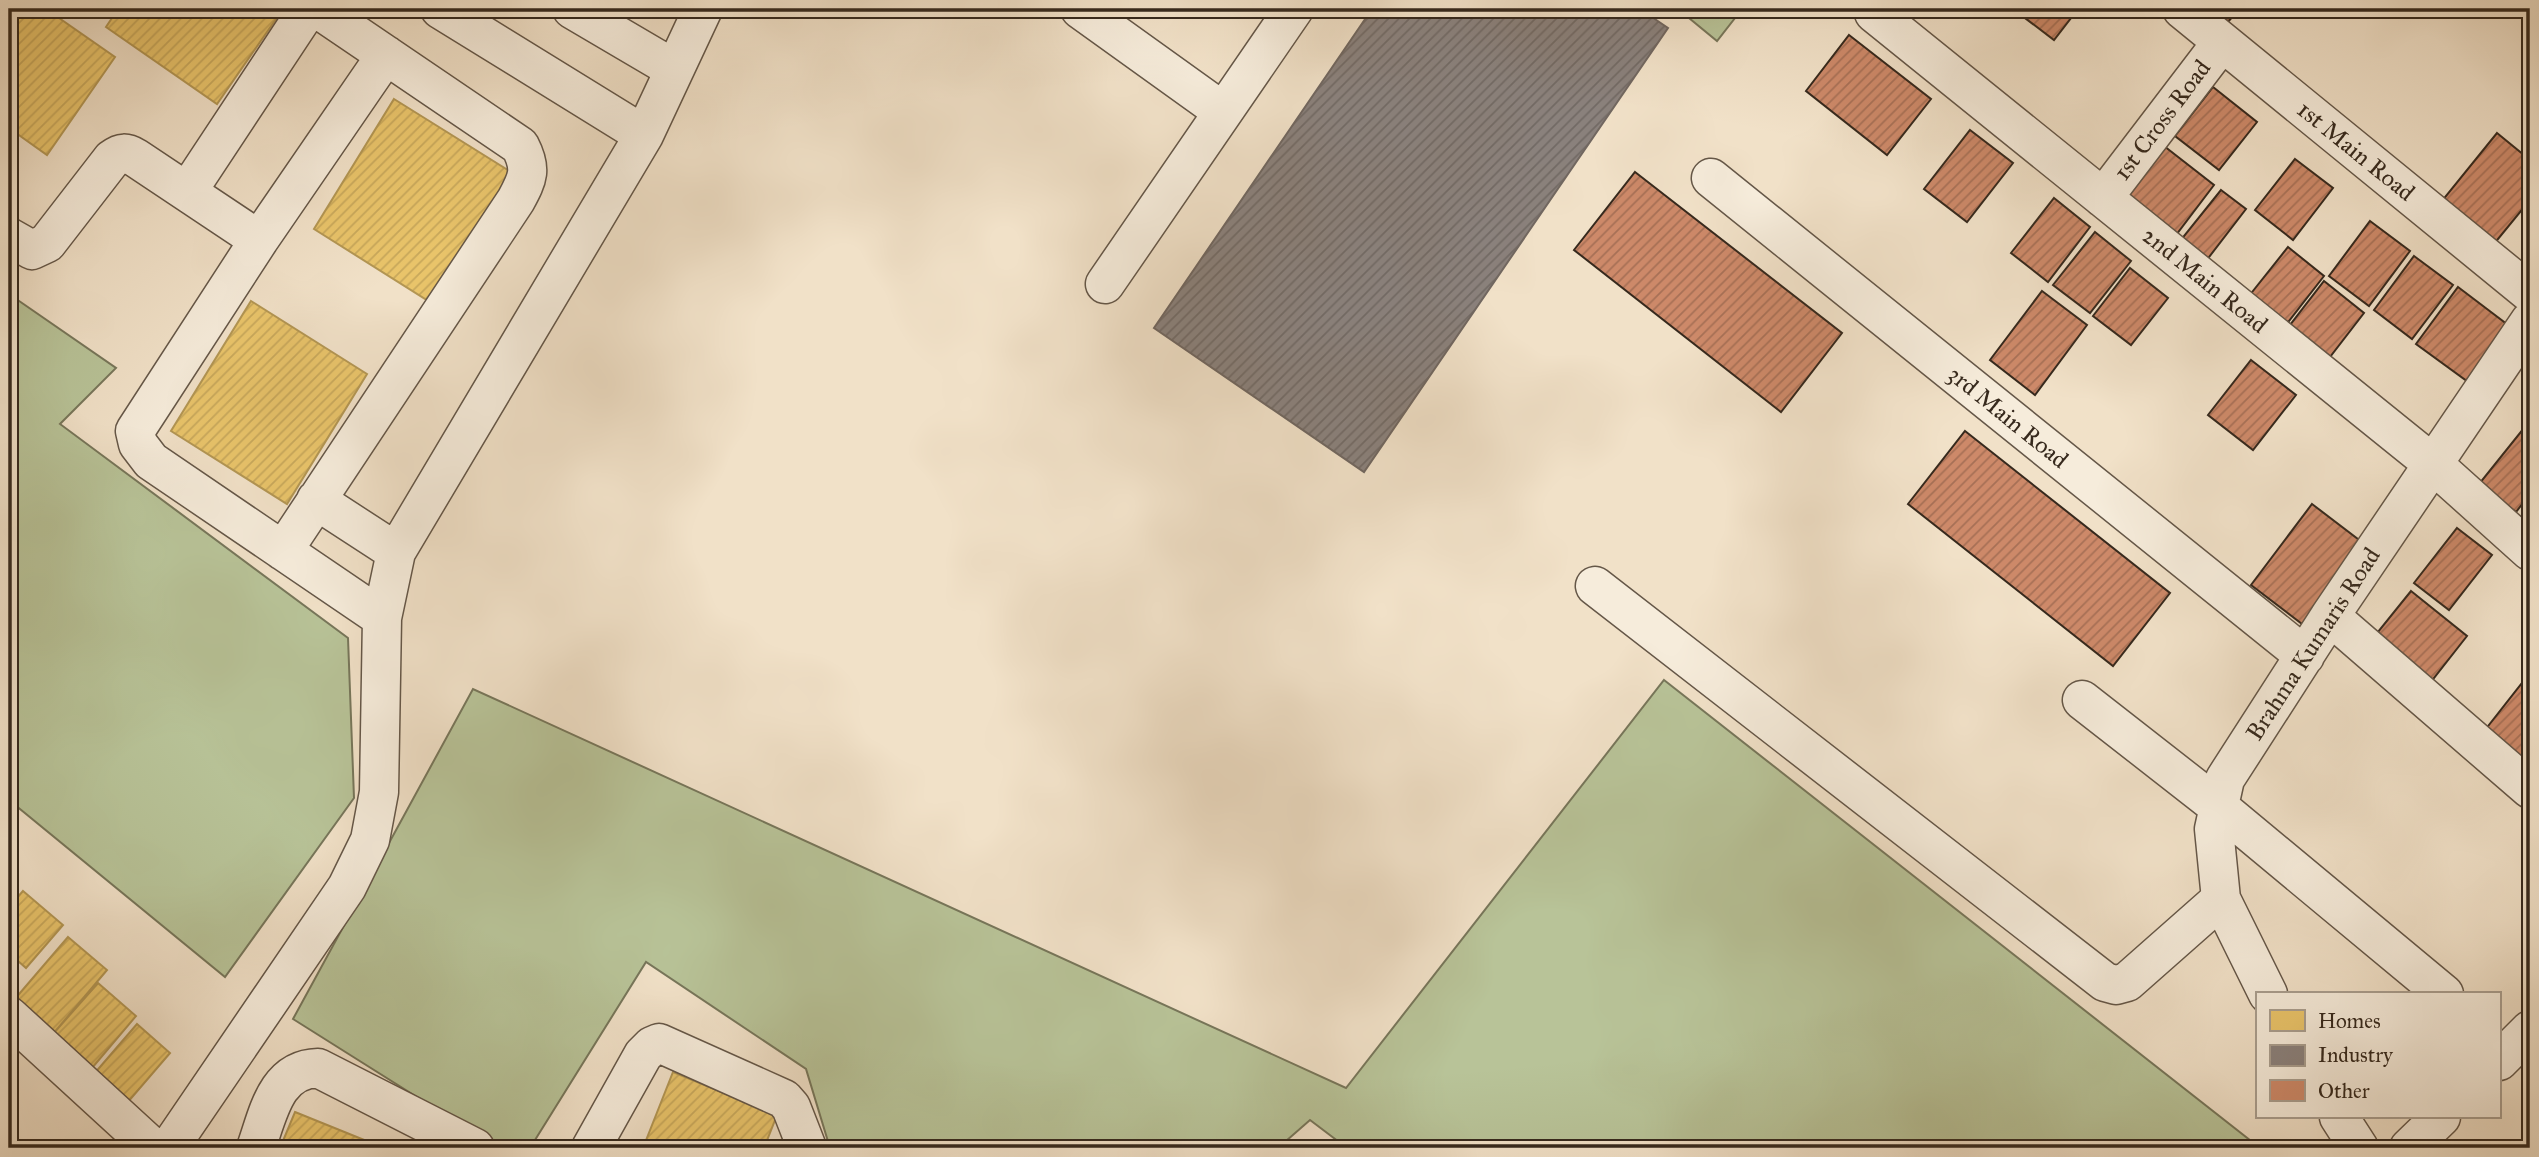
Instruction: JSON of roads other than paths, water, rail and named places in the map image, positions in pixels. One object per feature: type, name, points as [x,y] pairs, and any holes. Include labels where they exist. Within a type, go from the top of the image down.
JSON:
[{"type":"street","points":[[187,192],[308,9]]},
{"type":"street","points":[[283,551],[516,200],[525,184],[528,162],[520,146],[318,9]]},
{"type":"street","points":[[440,9],[644,135]]},
{"type":"street","points":[[572,9],[674,69]]},
{"type":"street","points":[[169,1148],[348,887],[370,840],[379,792],[382,618],[397,552],[644,135],[703,9]]},
{"type":"street","points":[[1080,9],[1222,111]]},
{"type":"street","points":[[1105,284],[1294,9]]},
{"type":"street","name":"1st Main Road","points":[[2182,9],[2530,293]]},
{"type":"street","name":"2nd Main Road","points":[[1874,13],[2434,464],[2530,551]]},
{"type":"street","name":"1st Cross Road","points":[[2103,198],[2222,41]]},
{"type":"street","points":[[382,618],[151,461],[138,444],[135,431],[259,240],[386,55]]},
{"type":"street","points":[[9,237],[32,250],[47,243],[112,159],[120,153],[136,158],[259,240]]},
{"type":"street","name":"3rd Main Road","points":[[1712,178],[2305,656]]},
{"type":"street","name":"Brahma Kumaris Road","points":[[2267,992],[2221,899],[2214,829],[2225,779],[2330,616],[2530,321]]},
{"type":"street","points":[[316,500],[397,552]]},
{"type":"street","points":[[1595,586],[2105,982],[2116,985],[2127,982],[2221,899]]},
{"type":"street","points":[[2330,616],[2530,789]]},
{"type":"street","points":[[2082,699],[2219,807],[2442,992]]},
{"type":"street","points":[[9,1016],[153,1148]]},
{"type":"street","points":[[591,1148],[643,1055],[659,1043],[784,1099],[791,1107],[807,1148]]},
{"type":"street","points":[[235,1052],[285,1083]]},
{"type":"street","points":[[256,1148],[285,1083],[309,1069],[318,1068],[475,1148]]},
{"type":"street","points":[[2340,1118],[2359,1148]]},
{"type":"street","points":[[2409,1148],[2440,1118]]}]
